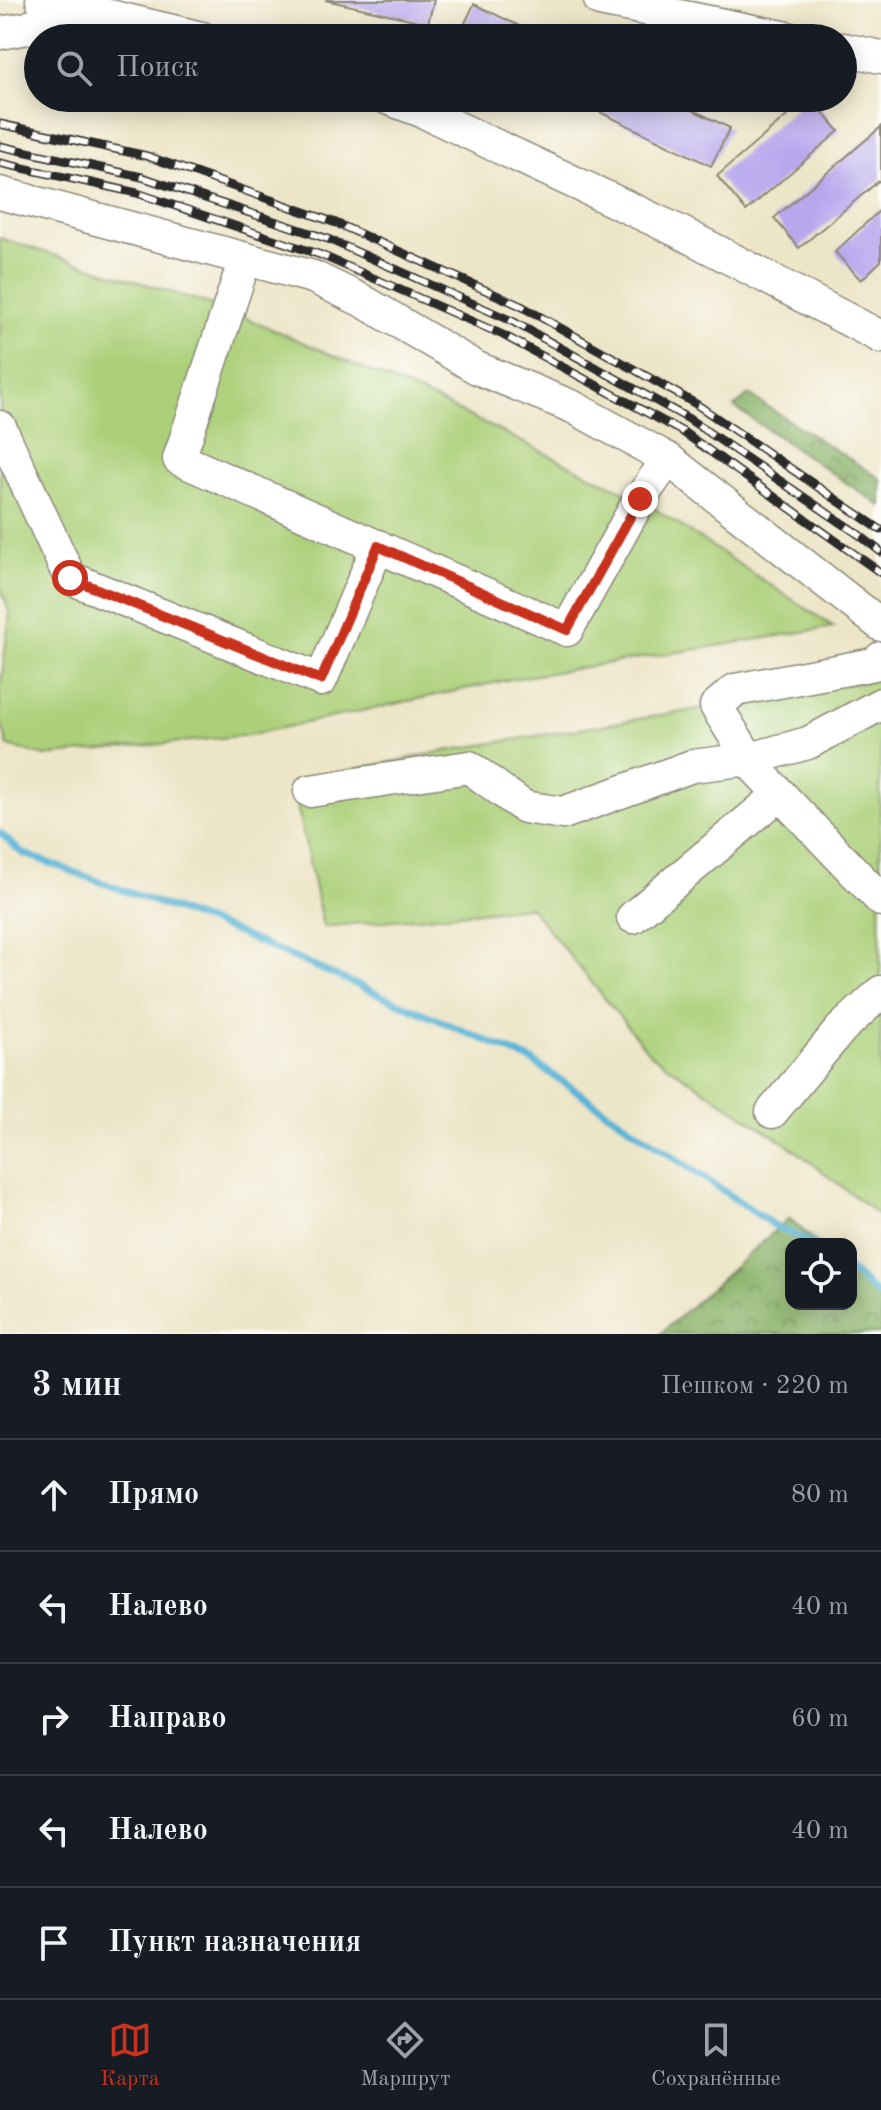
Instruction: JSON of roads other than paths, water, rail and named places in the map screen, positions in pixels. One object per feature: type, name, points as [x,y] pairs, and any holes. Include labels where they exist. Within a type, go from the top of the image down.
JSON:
[{"type":"street","points":[[600,0],[719,24]]},
{"type":"street","points":[[32,24],[55,3],[143,24]]},
{"type":"street","points":[[0,33],[24,29]]},
{"type":"street","points":[[857,52],[881,57]]},
{"type":"street","points":[[424,112],[678,231],[881,337]]},
{"type":"street","points":[[0,193],[313,277],[363,301],[477,368],[573,407],[668,459],[881,625]]},
{"type":"street","points":[[245,259],[179,459],[567,630],[640,499],[668,459]]},
{"type":"street","points":[[0,427],[70,578],[321,680],[378,546]]},
{"type":"street","points":[[881,658],[874,664],[735,690],[716,706],[750,759],[881,900]]},
{"type":"street","points":[[310,791],[469,767],[524,807],[563,813],[692,766],[750,759],[808,743],[881,704]]},
{"type":"street","points":[[633,917],[780,794]]},
{"type":"street","points":[[772,1112],[841,1029],[881,992]]},
{"type":"waterway","points":[[0,833],[22,853],[228,929],[531,1060],[775,1226],[801,1238]]},
{"type":"waterway","points":[[857,1276],[881,1298]]},
{"type":"railway","points":[[0,124],[147,156],[336,223],[521,306],[696,404],[881,530]]},
{"type":"railway","points":[[0,146],[142,177],[328,239],[512,321],[689,419],[881,552]]},
{"type":"railway","points":[[0,163],[137,193],[321,255],[503,335],[683,432],[881,573]]}]
